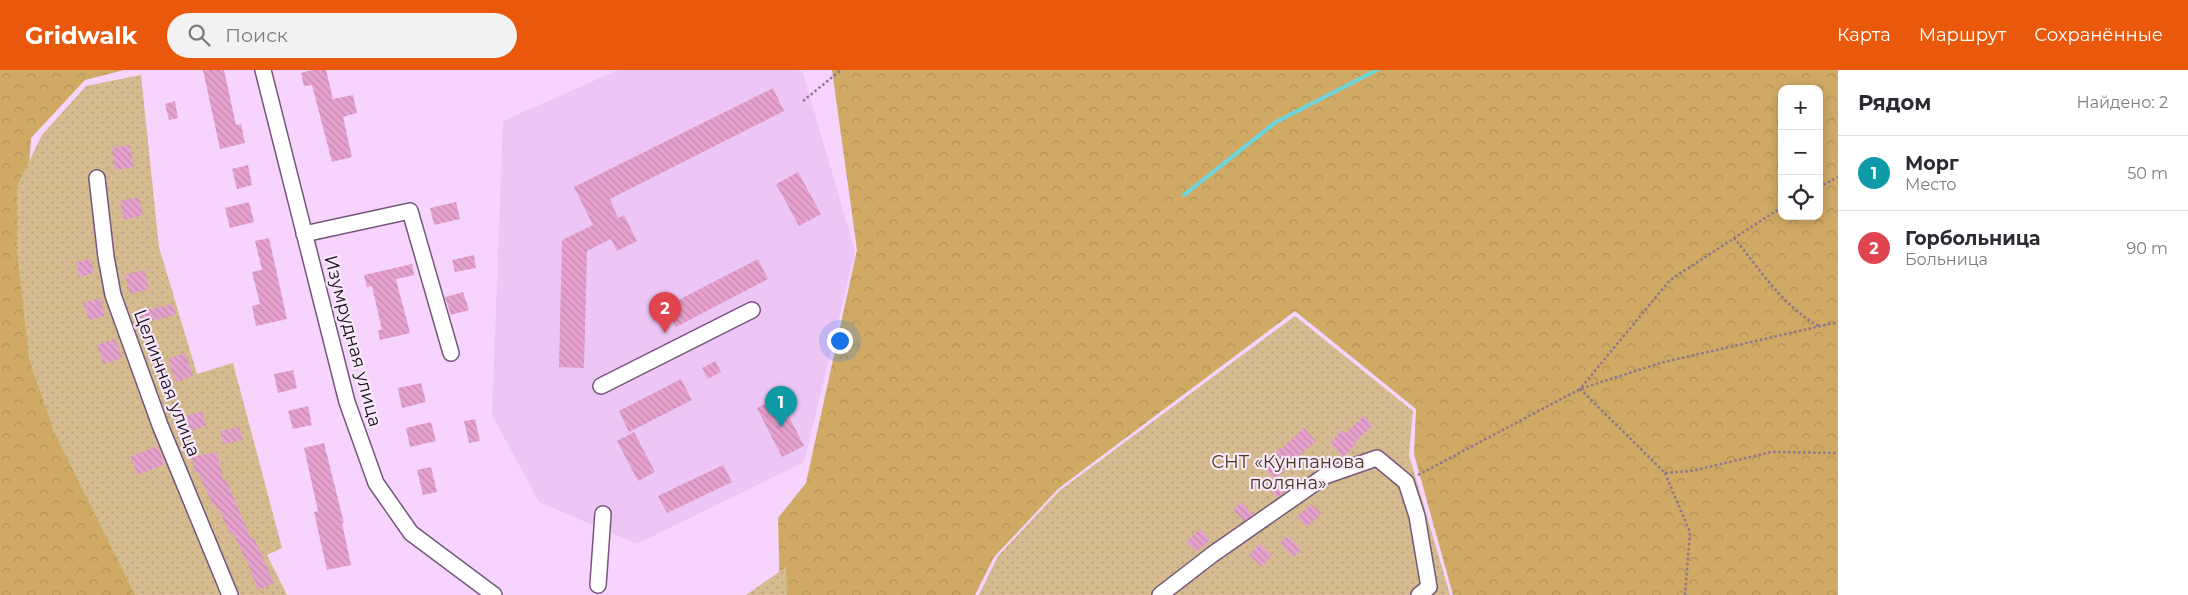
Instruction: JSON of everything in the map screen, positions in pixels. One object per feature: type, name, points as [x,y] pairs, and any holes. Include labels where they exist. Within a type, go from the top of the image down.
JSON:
[{"type":"street","name":"Изумрудная улица","points":[[262,70],[347,402],[376,483],[411,533],[469,578],[477,595]]},
{"type":"street","name":"Целинная улица","points":[[97,178],[106,256],[113,295],[160,425],[230,595]]},
{"type":"street","name":"Изумрудная улица","points":[[304,234],[410,211],[451,353]]},
{"type":"street","points":[[601,386],[752,310]]},
{"type":"street","points":[[1160,595],[1213,554],[1326,476],[1377,458],[1406,482],[1418,516],[1424,591]]},
{"type":"street","points":[[598,585],[603,514]]},
{"type":"street","points":[[469,578],[494,595]]},
{"type":"path","points":[[803,101],[841,70]]},
{"type":"path","points":[[1823,185],[1838,176]]},
{"type":"path","points":[[1580,389],[1670,280],[1778,210]]},
{"type":"path","points":[[1734,238],[1778,292],[1804,318],[1820,326]]},
{"type":"path","points":[[1406,482],[1580,389],[1660,363],[1838,322]]},
{"type":"path","points":[[1580,389],[1665,473],[1690,532],[1684,595]]},
{"type":"path","points":[[1665,473],[1692,471],[1771,452],[1838,453]]},
{"type":"shaded area","points":[[618,70],[799,70],[803,73],[855,251],[804,462],[637,544],[539,502],[492,415],[503,121]]},
{"type":"green space","points":[[0,70],[124,70],[85,80],[31,138],[26,209],[148,595],[0,595]]},
{"type":"green space","points":[[832,70],[1838,70],[1838,595],[1453,595],[1414,454],[1416,409],[1295,311],[1059,488],[994,557],[975,595],[780,595],[778,518],[806,483],[857,250]]},
{"type":"green space","points":[[141,75],[159,247],[197,374],[233,363],[282,548],[267,555],[287,595],[135,595],[54,432],[29,359],[17,251],[17,186],[42,135],[86,86]]},
{"type":"green space","name":"СНТ «Кунпанова поляна»","points":[[1295,316],[1413,411],[1409,455],[1450,595],[979,595],[998,556],[1059,491]]},
{"type":"green space","points":[[786,567],[787,595],[746,595]]},
{"type":"building","points":[[203,70],[224,70],[236,125],[241,124],[245,143],[220,149]]},
{"type":"building","points":[[312,70],[326,70],[333,99],[353,95],[357,113],[343,117],[352,157],[332,162],[312,85],[304,86],[301,73]]},
{"type":"building","points":[[773,88],[784,111],[610,199],[618,218],[624,215],[637,241],[617,251],[611,239],[587,251],[584,368],[559,367],[562,240],[593,225],[574,187]]},
{"type":"building","points":[[175,101],[178,118],[169,120],[165,104]]},
{"type":"building","points":[[130,145],[134,167],[115,170],[112,148]]},
{"type":"building","points":[[248,165],[252,185],[237,189],[232,169]]},
{"type":"building","points":[[798,172],[821,214],[799,226],[776,184]]},
{"type":"building","points":[[139,197],[143,215],[124,220],[120,201]]},
{"type":"building","points":[[249,202],[254,222],[230,228],[225,208]]},
{"type":"building","points":[[456,202],[460,219],[434,225],[430,208]]},
{"type":"building","points":[[269,238],[287,319],[256,326],[252,306],[260,304],[252,272],[262,270],[255,241]]},
{"type":"building","points":[[474,255],[476,268],[455,272],[452,260]]},
{"type":"building","points":[[91,259],[94,273],[79,277],[76,262]]},
{"type":"building","points":[[758,259],[768,279],[676,327],[665,307]]},
{"type":"building","points":[[412,264],[414,275],[396,279],[410,333],[380,340],[378,330],[382,330],[372,286],[367,287],[364,275]]},
{"type":"building","points":[[145,270],[149,289],[130,294],[125,275]]},
{"type":"building","points":[[463,292],[469,310],[451,315],[445,297]]},
{"type":"building","points":[[100,298],[105,316],[89,320],[83,303]]},
{"type":"building","points":[[173,304],[176,315],[142,323],[139,312]]},
{"type":"building","points":[[115,339],[122,358],[104,364],[97,345]]},
{"type":"building","points":[[185,353],[193,376],[176,382],[168,359]]},
{"type":"building","points":[[715,361],[721,372],[708,379],[702,368]]},
{"type":"building","points":[[293,370],[297,388],[278,393],[274,374]]},
{"type":"building","points":[[681,379],[692,400],[629,432],[619,411]]},
{"type":"building","points":[[421,383],[426,402],[402,408],[398,388]]},
{"type":"building","points":[[779,397],[804,446],[782,457],[757,408]]},
{"type":"building","points":[[308,406],[312,425],[293,429],[288,411]]},
{"type":"building","points":[[202,411],[206,426],[188,432],[183,417]]},
{"type":"building","points":[[1364,416],[1373,425],[1354,443],[1356,444],[1343,457],[1330,443],[1342,430],[1345,433]]},
{"type":"building","points":[[475,419],[480,441],[469,443],[464,421]]},
{"type":"building","points":[[431,422],[436,441],[410,447],[406,428]]},
{"type":"building","points":[[239,427],[243,440],[223,444],[220,431]]},
{"type":"building","points":[[1304,428],[1316,441],[1299,456],[1298,454],[1276,479],[1263,468],[1280,448]]},
{"type":"building","points":[[634,432],[655,472],[638,481],[617,441]]},
{"type":"building","points":[[324,443],[344,523],[342,523],[351,565],[327,570],[314,512],[318,511],[304,448]]},
{"type":"building","points":[[157,446],[165,464],[138,475],[130,457]]},
{"type":"building","points":[[217,452],[223,480],[226,479],[251,539],[254,538],[274,583],[258,590],[252,572],[233,533],[230,534],[217,505],[214,507],[198,472],[195,473],[192,457]]},
{"type":"building","points":[[723,465],[732,482],[667,513],[658,496]]},
{"type":"building","points":[[431,467],[437,492],[423,495],[417,470]]},
{"type":"building","points":[[1272,478],[1285,489],[1278,498],[1265,485]]},
{"type":"building","points":[[1241,502],[1253,515],[1244,521],[1233,510]]},
{"type":"building","points":[[1311,504],[1321,513],[1307,527],[1297,517]]},
{"type":"building","points":[[1200,529],[1210,540],[1196,552],[1186,542]]},
{"type":"building","points":[[1288,536],[1301,550],[1293,557],[1280,543]]},
{"type":"building","points":[[1259,544],[1272,555],[1262,567],[1249,555]]},
{"type":"waterway","points":[[1184,195],[1276,122],[1377,70]]},
{"type":"place","name":"Горбольница","points":[[665,333]]},
{"type":"place","name":"Морг","points":[[781,427]]}]
